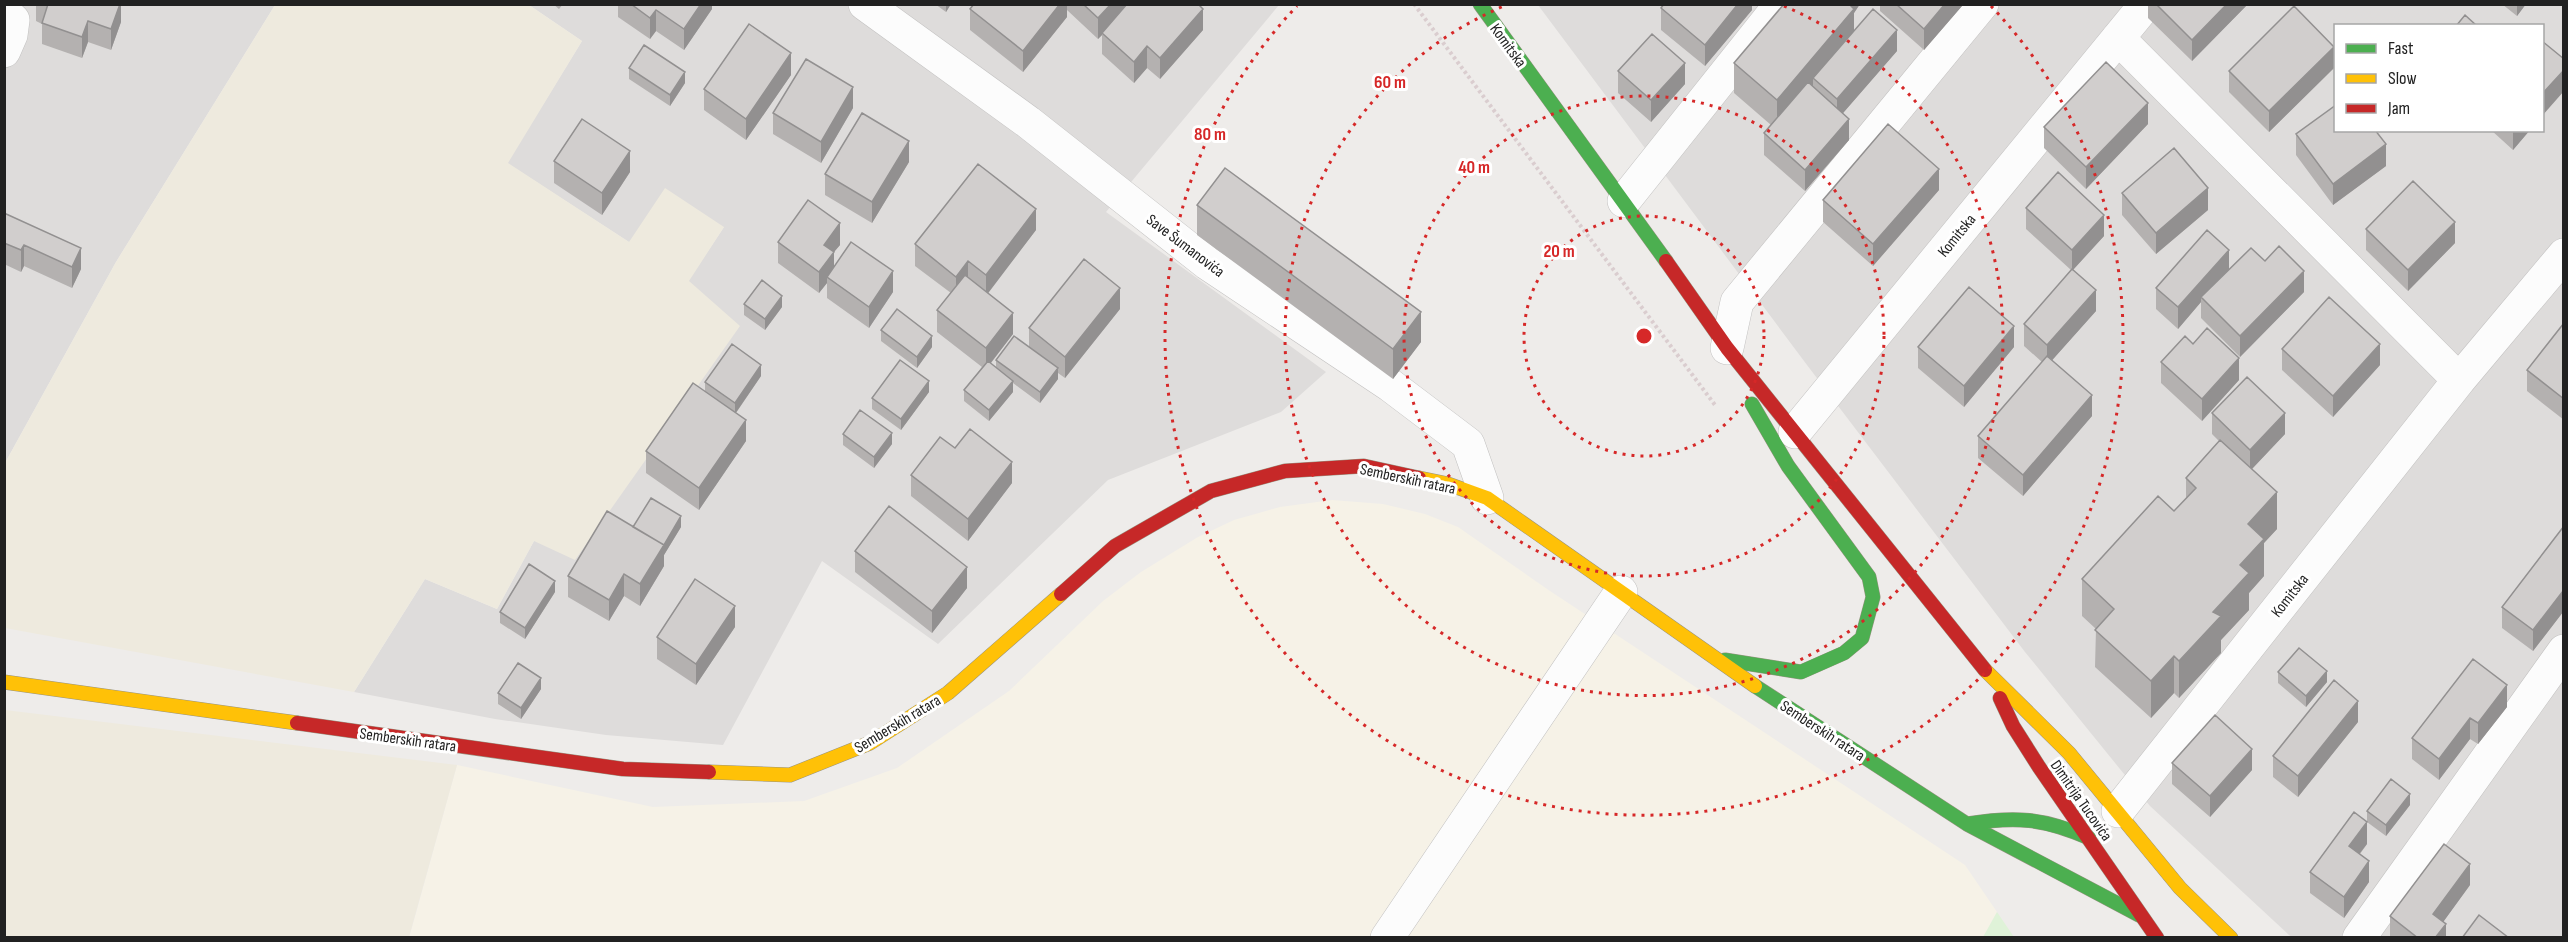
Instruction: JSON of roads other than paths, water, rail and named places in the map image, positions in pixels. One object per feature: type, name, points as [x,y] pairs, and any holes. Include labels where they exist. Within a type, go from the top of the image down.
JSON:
[{"type":"main road","name":"Komitska","points":[[1479,4],[1624,201],[1727,348],[1990,676],[2069,753],[2180,888],[2231,938]]},
{"type":"main road","points":[[1714,659],[1801,672],[1844,653],[1862,638],[1873,597],[1869,577],[1788,466],[1755,412],[1727,348]]},
{"type":"main road","name":"Semberskih ratara","points":[[4,682],[623,769],[790,775],[870,743],[948,693],[1115,546],[1211,491],[1284,471],[1364,466],[1448,484],[1487,498],[1714,659],[1967,824],[2139,915]]},
{"type":"main road","name":"Dimitrija Tucovića","points":[[1990,676],[2013,726],[2139,915],[2157,938]]},
{"type":"main road","points":[[1967,824],[2007,816],[2048,820],[2115,851]]},
{"type":"main road","points":[[2143,866],[2180,888]]},
{"type":"street","name":"Save Šumanovića","points":[[865,4],[1028,122],[1206,263],[1390,384],[1468,444],[1487,498]]},
{"type":"street","points":[[1624,201],[1781,4]]},
{"type":"street","points":[[1727,348],[1737,302],[1982,4]]},
{"type":"street","name":"Komitska","points":[[1795,432],[2146,4]]},
{"type":"street","points":[[4,12],[13,20],[11,35],[4,51]]},
{"type":"street","points":[[2118,38],[2460,380]]},
{"type":"street","name":"Komitska","points":[[2118,811],[2460,380],[2564,255]]},
{"type":"street","points":[[1387,938],[1621,592]]},
{"type":"street","points":[[2358,938],[2564,651]]}]
